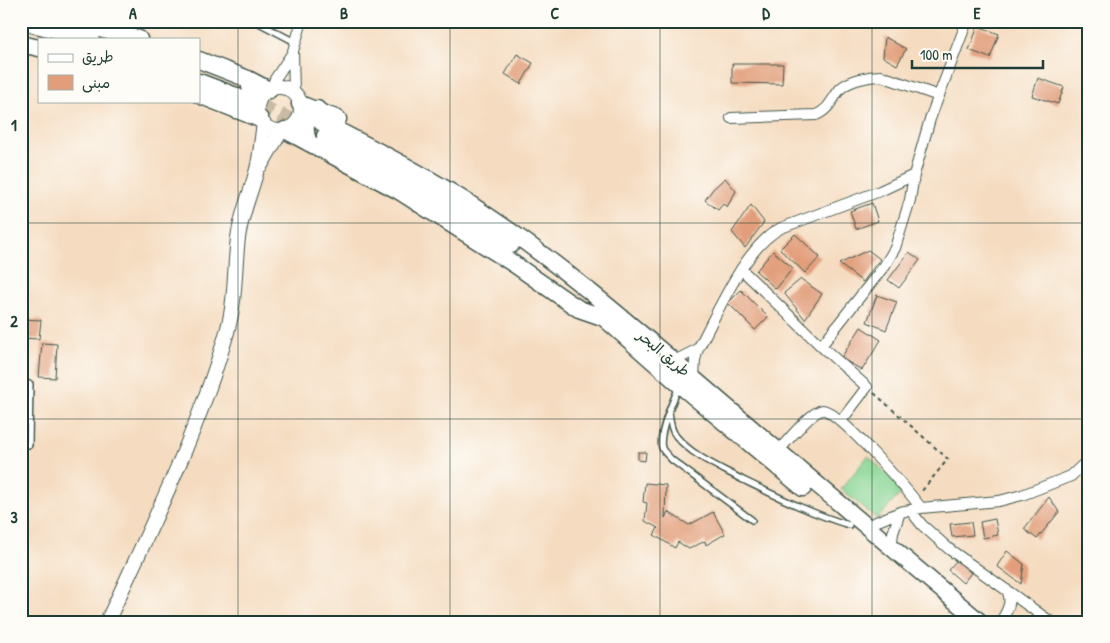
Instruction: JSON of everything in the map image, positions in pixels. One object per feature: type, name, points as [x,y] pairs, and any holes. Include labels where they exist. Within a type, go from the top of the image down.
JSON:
[{"type":"highway","points":[[21,21],[88,38]]},
{"type":"highway","points":[[68,21],[135,38]]},
{"type":"highway","points":[[21,33],[45,38]]},
{"type":"highway","points":[[21,44],[38,48]]},
{"type":"highway","points":[[200,61],[240,93],[262,122]]},
{"type":"highway","points":[[200,73],[240,93]]},
{"type":"highway","points":[[200,82],[240,93]]},
{"type":"highway","points":[[200,95],[270,90]]},
{"type":"highway","points":[[283,131],[316,126],[297,99]]},
{"type":"highway","name":"طريق البحر","points":[[316,126],[399,162],[458,196],[516,235],[584,287],[674,361],[687,382],[849,525],[963,622]]},
{"type":"highway","name":"طريق البحر","points":[[316,126],[461,212],[526,255],[778,451],[866,526],[891,544],[980,622]]},
{"type":"main road","points":[[108,622],[178,466],[210,384],[231,314],[241,223],[257,172],[262,122],[258,112],[260,100],[270,90],[279,88],[287,89],[297,99],[300,117],[291,128],[283,131],[269,128],[262,122]]},
{"type":"main road","points":[[257,172],[283,131]]},
{"type":"street","points":[[270,90],[294,47],[302,21]]},
{"type":"street","points":[[821,346],[891,256],[910,200],[914,175],[930,119],[967,21]]},
{"type":"street","points":[[294,47],[297,99]]},
{"type":"street","points":[[731,118],[816,115],[826,109],[841,88],[874,76],[881,76],[939,96]]},
{"type":"street","points":[[687,382],[698,349],[741,269],[762,242],[774,231],[880,191],[914,175]]},
{"type":"street","points":[[741,269],[821,346],[867,387],[841,421]]},
{"type":"street","points":[[674,361],[698,349]]},
{"type":"street","points":[[778,451],[809,418],[822,410],[828,410],[841,421],[914,499],[911,510],[891,544]]},
{"type":"street","points":[[866,526],[911,510],[985,503],[1022,495],[1071,476],[1089,459]]},
{"type":"street","points":[[911,510],[922,525],[939,540],[1051,622]]},
{"type":"street","points":[[1001,622],[1010,603],[1007,590]]},
{"type":"lane","points":[[255,21],[294,47]]},
{"type":"lane","points":[[687,382],[669,411],[661,441],[662,447],[666,454],[752,520]]},
{"type":"lane","points":[[21,384],[30,384],[29,445],[21,445]]},
{"type":"lane","points":[[669,411],[671,429],[675,435],[707,461],[800,508],[849,525]]},
{"type":"lane","points":[[891,544],[952,590]]},
{"type":"path","points":[[867,387],[948,459],[914,499]]},
{"type":"green space","points":[[868,456],[904,490],[877,519],[841,489]]},
{"type":"building","points":[[978,26],[999,34],[990,58],[969,50]]},
{"type":"building","points":[[885,37],[906,49],[897,65],[883,57]]},
{"type":"building","points":[[517,54],[533,63],[521,84],[505,74]]},
{"type":"building","points":[[732,64],[783,64],[782,84],[732,83]]},
{"type":"building","points":[[1038,78],[1064,87],[1058,104],[1032,96]]},
{"type":"building","points":[[725,178],[736,191],[727,207],[723,204],[718,210],[705,200]]},
{"type":"building","points":[[872,203],[878,221],[856,229],[850,211]]},
{"type":"building","points":[[751,205],[764,222],[745,248],[732,232]]},
{"type":"building","points":[[795,234],[820,257],[805,273],[780,249]]},
{"type":"building","points":[[868,250],[880,259],[863,282],[839,264]]},
{"type":"building","points":[[773,251],[793,268],[776,289],[756,271]]},
{"type":"building","points":[[909,252],[920,260],[899,288],[888,280]]},
{"type":"building","points":[[801,279],[822,294],[805,319],[784,293]]},
{"type":"building","points":[[741,290],[768,317],[755,330],[728,303]]},
{"type":"building","points":[[877,295],[897,302],[886,330],[867,322]]},
{"type":"building","points":[[21,319],[41,320],[39,339],[21,338]]},
{"type":"building","points":[[861,327],[881,340],[862,370],[841,358]]},
{"type":"building","points":[[42,343],[57,344],[55,378],[39,377]]},
{"type":"building","points":[[638,452],[646,452],[645,461],[638,460]]},
{"type":"building","points":[[645,483],[666,485],[665,518],[668,512],[689,525],[713,512],[725,534],[706,545],[705,541],[689,549],[678,542],[675,548],[654,535],[658,528],[645,521],[647,503],[643,502]]},
{"type":"building","points":[[1049,497],[1059,512],[1037,539],[1024,529]]},
{"type":"building","points":[[995,519],[998,535],[983,538],[980,522]]},
{"type":"building","points":[[971,522],[973,535],[952,537],[950,524]]},
{"type":"building","points":[[1007,551],[1024,564],[1021,584],[997,566]]},
{"type":"building","points":[[957,560],[971,573],[963,583],[948,570]]},
{"type":"tunnel","points":[[236,96],[317,132]]}]
